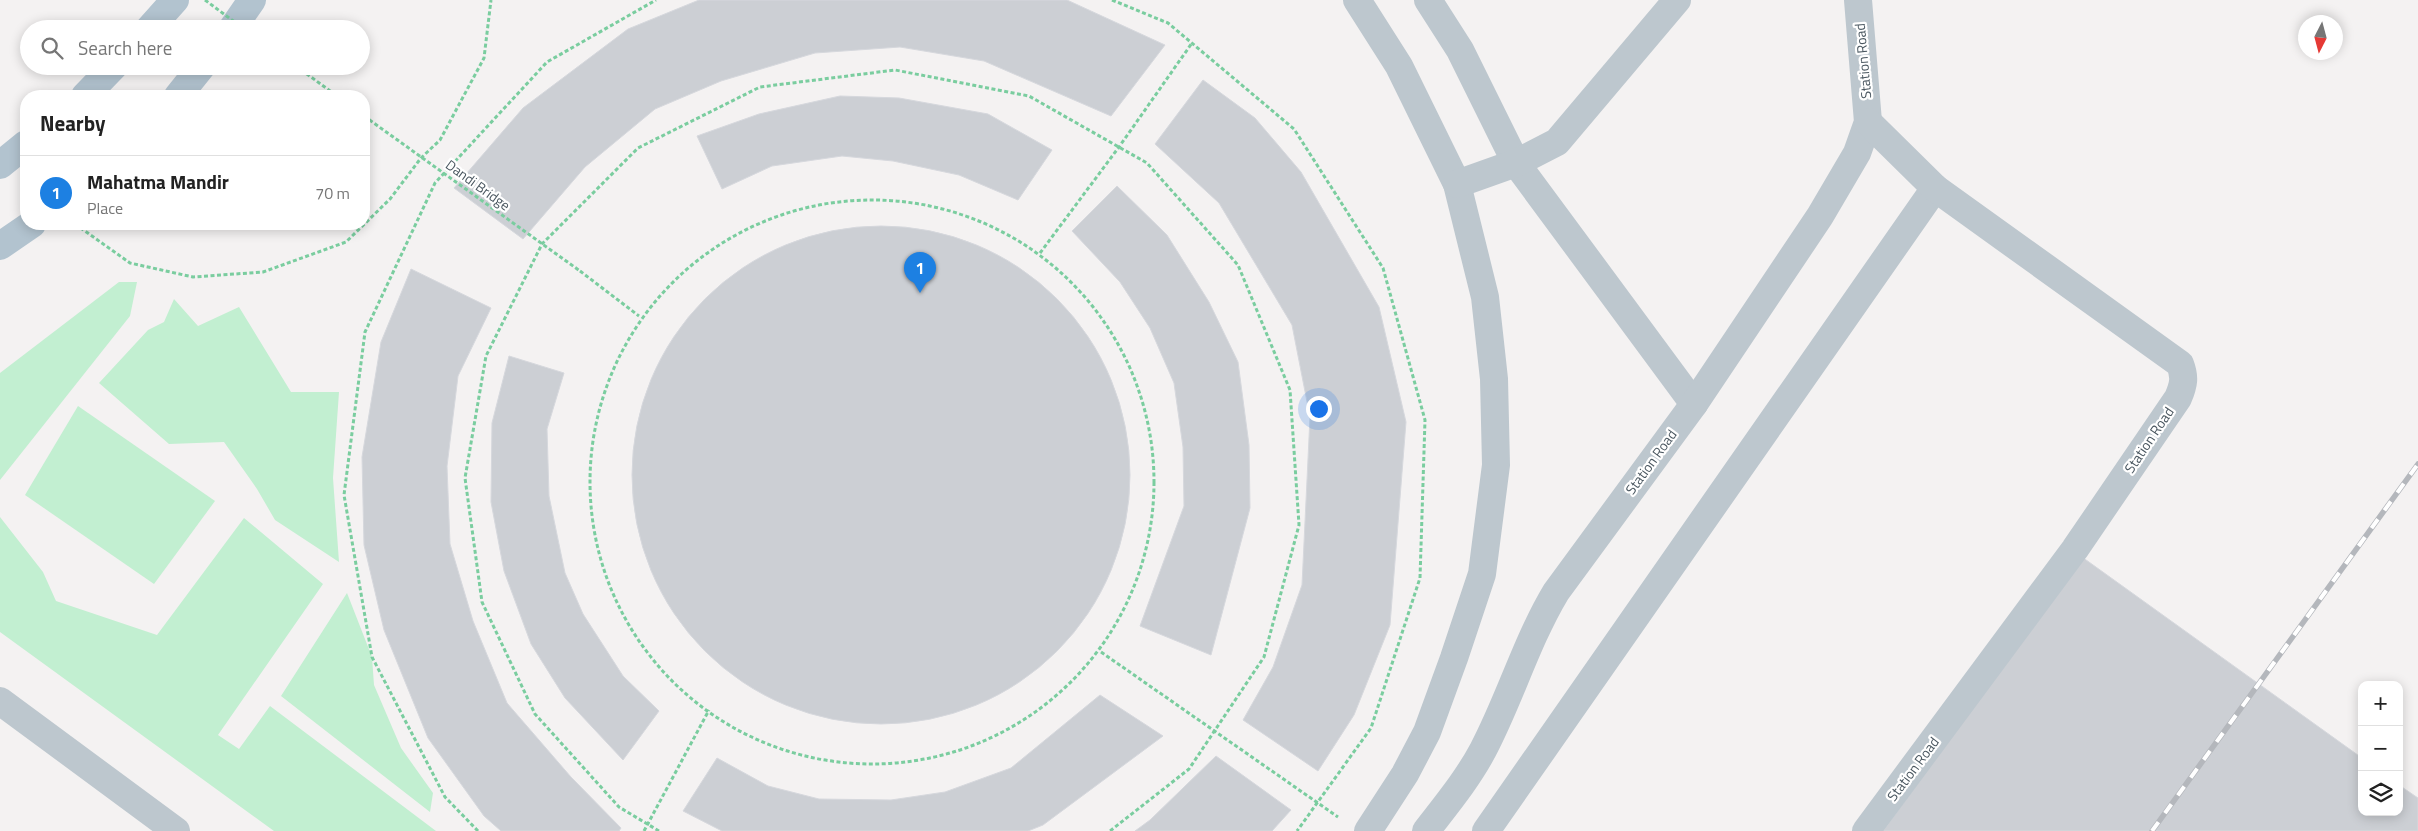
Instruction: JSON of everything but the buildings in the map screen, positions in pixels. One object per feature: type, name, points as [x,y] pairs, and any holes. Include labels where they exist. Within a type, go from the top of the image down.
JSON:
[{"type":"main road","points":[[157,20],[175,0]]},
{"type":"main road","points":[[238,20],[252,0]]},
{"type":"main road","points":[[91,90],[105,75]]},
{"type":"main road","points":[[183,90],[195,75]]},
{"type":"main road","points":[[0,165],[20,149]]},
{"type":"main road","points":[[0,246],[23,230]]},
{"type":"lane","points":[[1357,0],[1399,66],[1457,184],[1485,297],[1494,379],[1496,466],[1482,574],[1427,732],[1405,774],[1368,831]]},
{"type":"lane","points":[[1428,0],[1460,50],[1516,163],[1694,404]]},
{"type":"lane","points":[[1457,184],[1516,163],[1557,142],[1677,0]]},
{"type":"lane","name":"Station Road","points":[[1426,831],[1458,789],[1483,750],[1540,620],[1556,592],[1694,404],[1820,216],[1857,154],[1868,122],[1858,0]]},
{"type":"lane","name":"Station Road","points":[[1866,831],[2075,549],[2178,398],[2183,388],[2184,377],[2180,364],[1935,188],[1868,122]]},
{"type":"lane","points":[[1486,831],[1935,188]]},
{"type":"lane","points":[[0,701],[176,831]]},
{"type":"path","points":[[205,0],[232,20]]},
{"type":"path","points":[[370,219],[390,199],[421,158],[440,140],[484,58],[491,0]]},
{"type":"path","points":[[478,831],[445,797],[372,657],[344,495],[365,332],[435,183],[547,62],[656,0]]},
{"type":"path","points":[[1112,0],[1168,23],[1294,129],[1383,268],[1425,420],[1420,578],[1371,728],[1297,831]]},
{"type":"path","points":[[1040,253],[1119,147],[1192,43]]},
{"type":"path","points":[[659,831],[619,807],[535,714],[482,602],[465,478],[486,356],[542,244],[638,148],[760,87],[895,70],[1028,96],[1147,163],[1238,265],[1290,390],[1299,525],[1264,657],[1188,769],[1110,831]]},
{"type":"path","points":[[308,75],[329,90]]},
{"type":"path","name":"Dandi Bridge","points":[[370,120],[580,271],[639,316]]},
{"type":"path","points":[[872,198],[960,212],[1040,253],[1104,316],[1144,396],[1157,485],[1142,573],[1101,652],[1029,719],[939,758],[840,765],[745,737],[666,679],[611,597],[587,502],[597,405],[639,316],[703,253],[783,212],[872,198]]},
{"type":"path","points":[[83,230],[130,263],[193,277],[263,272],[346,242],[358,230]]},
{"type":"path","points":[[1101,652],[1317,804]]},
{"type":"path","points":[[644,831],[649,825],[709,710]]},
{"type":"green space","points":[[119,282],[137,282],[130,316],[0,480],[0,373]]},
{"type":"green space","points":[[174,299],[198,326],[239,307],[291,392],[339,392],[333,478],[339,562],[275,520],[257,489],[224,442],[169,444],[99,383],[148,330],[164,322]]},
{"type":"green space","points":[[78,406],[215,501],[154,584],[25,495]]},
{"type":"green space","points":[[0,517],[43,572],[56,601],[157,635],[244,518],[323,584],[218,735],[239,749],[270,706],[436,831],[274,831],[0,632]]},
{"type":"green space","points":[[347,593],[372,657],[374,685],[401,748],[433,793],[430,812],[281,696]]},
{"type":"railway","points":[[2152,831],[2418,464]]},
{"type":"place","name":"Mahatma Mandir","points":[[920,293]]}]
